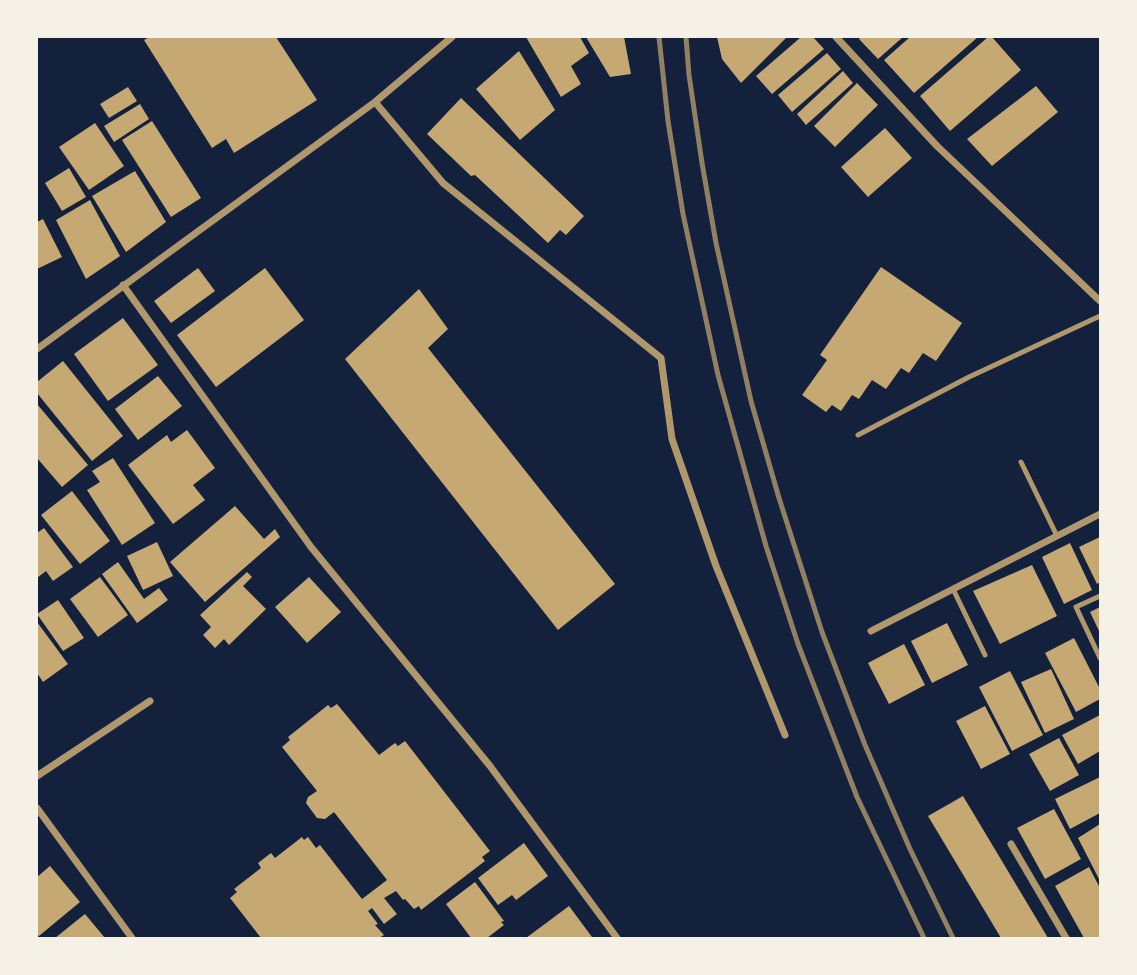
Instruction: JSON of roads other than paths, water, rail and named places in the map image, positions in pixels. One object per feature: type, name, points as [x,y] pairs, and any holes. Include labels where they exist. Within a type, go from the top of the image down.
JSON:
[{"type":"street","points":[[37,349],[375,102],[452,37]]},
{"type":"street","points":[[836,37],[937,146],[1100,301]]},
{"type":"street","points":[[375,102],[443,183],[661,358],[672,439],[716,566],[785,735]]},
{"type":"street","points":[[123,285],[311,547],[489,766],[617,938]]},
{"type":"street","points":[[871,631],[1100,514]]},
{"type":"street","points":[[37,776],[150,701]]},
{"type":"street","points":[[37,808],[132,938]]},
{"type":"street","points":[[1011,844],[1066,938]]},
{"type":"lane","points":[[858,435],[969,377],[1100,316]]},
{"type":"lane","points":[[1021,462],[1057,536]]},
{"type":"lane","points":[[953,589],[985,654]]},
{"type":"lane","points":[[1100,596],[1076,607],[1100,658]]},
{"type":"railway","points":[[659,37],[668,121],[683,214],[718,375],[766,546],[798,644],[857,797],[924,938]]},
{"type":"railway","points":[[686,37],[689,75],[716,243],[751,401],[779,498],[822,632],[865,745],[910,849],[953,938]]}]
